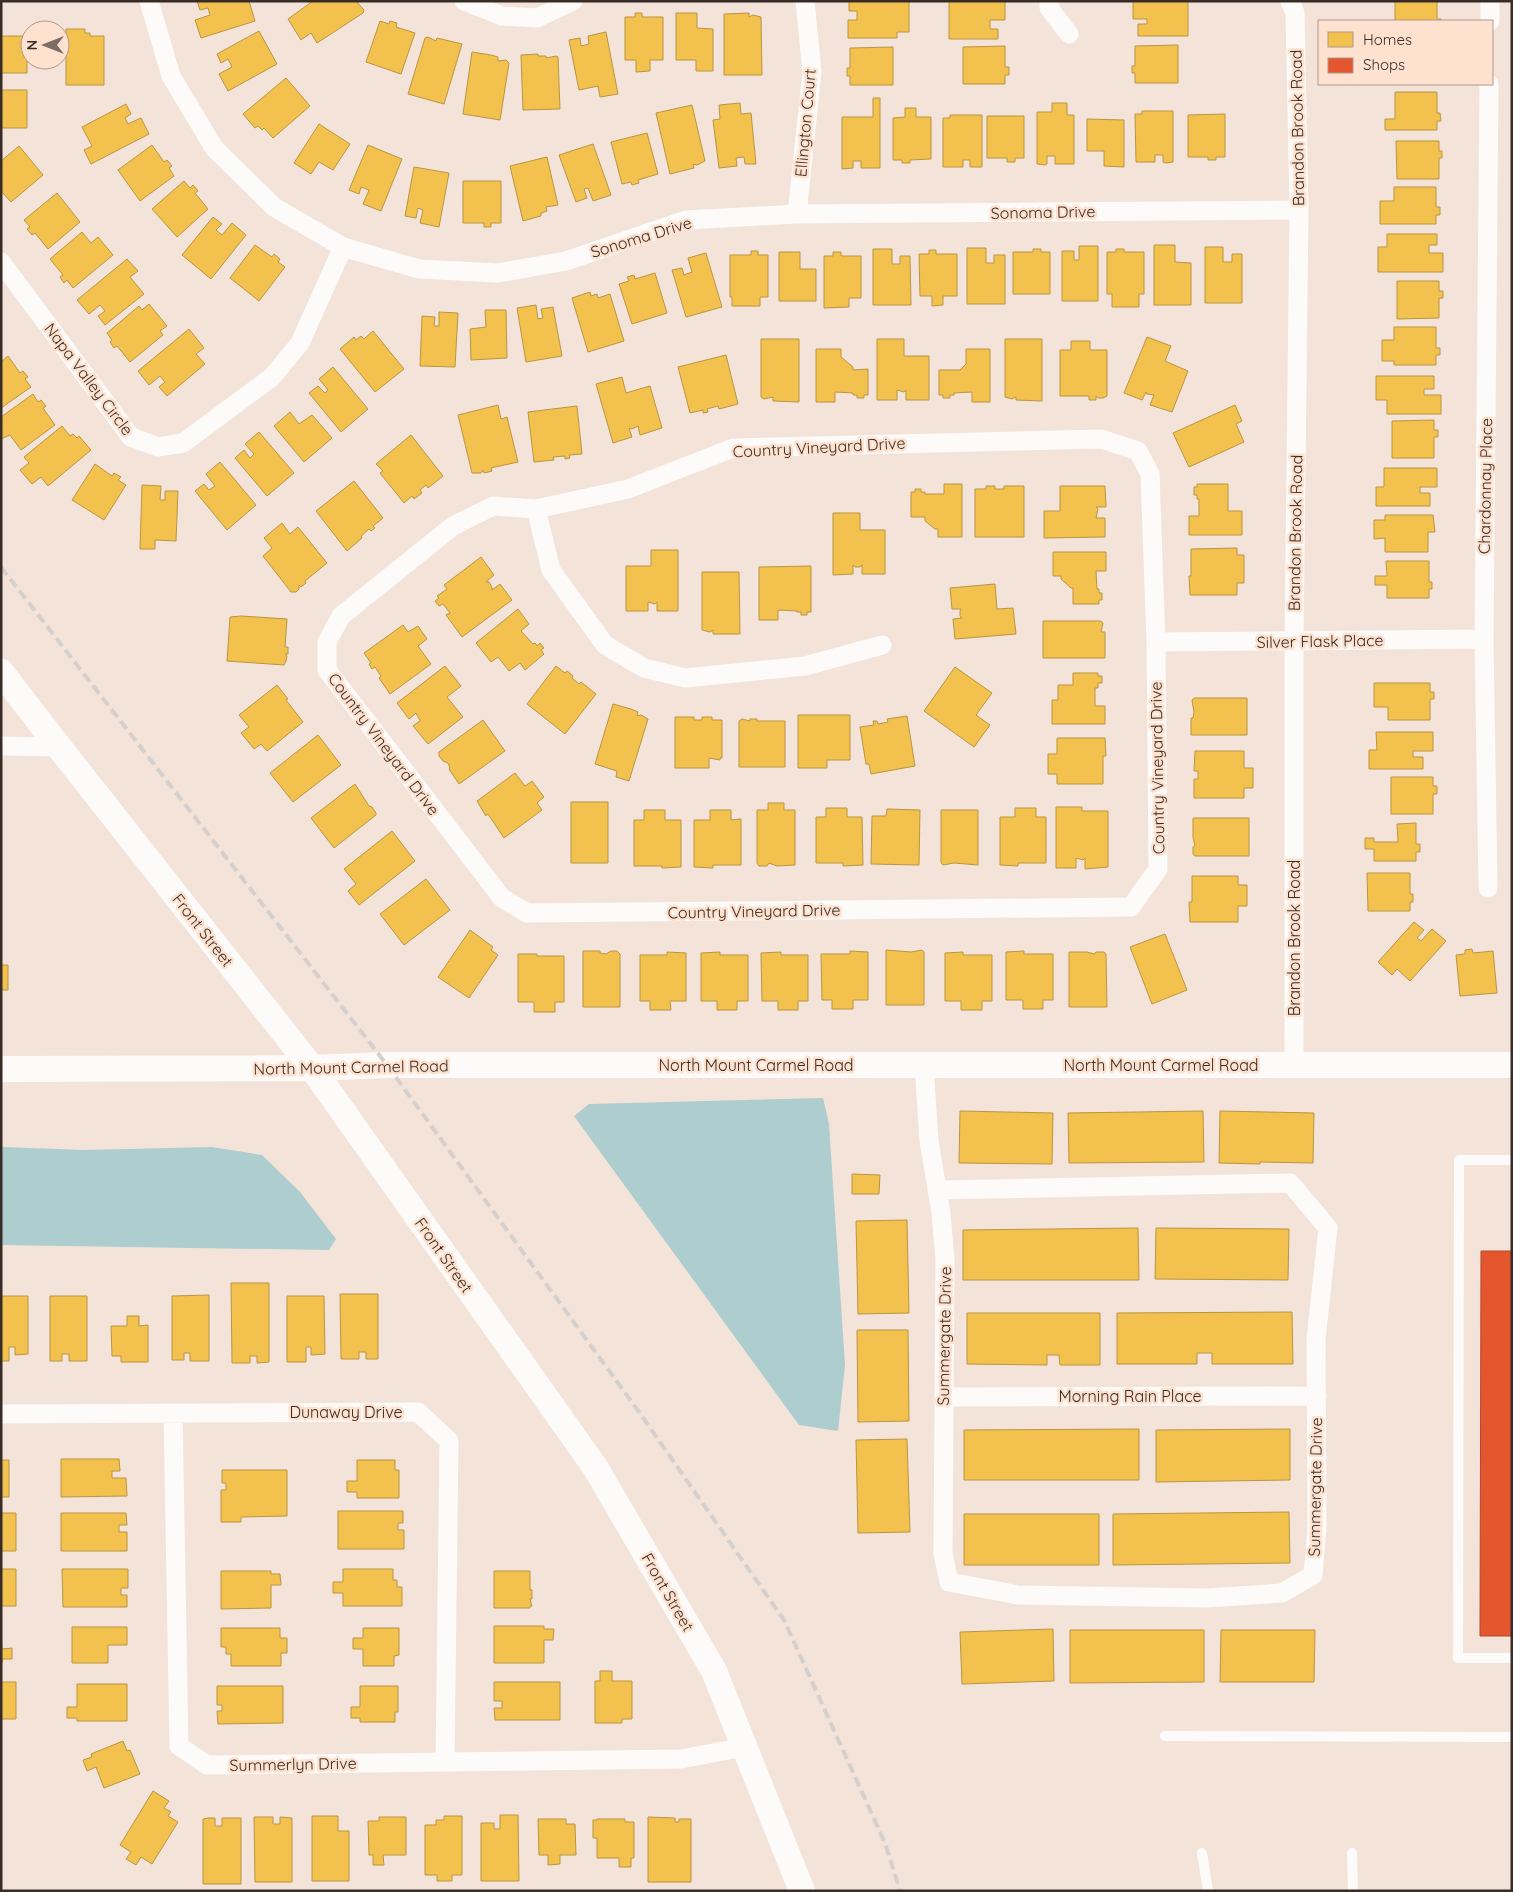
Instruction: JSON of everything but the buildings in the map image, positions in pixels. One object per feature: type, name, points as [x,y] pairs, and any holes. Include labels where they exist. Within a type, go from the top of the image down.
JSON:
[{"type":"street","name":"Sonoma Drive","points":[[150,1],[171,76],[214,148],[274,207],[343,247],[419,269],[498,273],[566,261],[686,220],[797,214],[1299,210]]},
{"type":"street","points":[[464,1],[502,16],[537,18],[573,1]]},
{"type":"street","name":"Ellington Court","points":[[797,214],[812,72],[805,1]]},
{"type":"street","points":[[1049,1],[1049,8],[1069,34]]},
{"type":"street","name":"Brandon Brook Road","points":[[1290,1],[1294,13],[1299,210],[1294,641],[1294,1065]]},
{"type":"street","points":[[1490,1],[1490,20]]},
{"type":"street","name":"Chardonnay Place","points":[[1488,888],[1484,639],[1489,85]]},
{"type":"street","name":"Napa Valley Circle","points":[[1,262],[131,437],[158,447],[182,443],[272,377],[300,343],[343,247]]},
{"type":"street","name":"Country Vineyard Drive","points":[[1101,439],[1138,452],[1150,474],[1156,642],[1158,869],[1131,907],[527,913],[502,898],[327,670],[327,642],[341,616],[453,526],[494,506],[536,509],[628,489],[733,448],[1101,439]]},
{"type":"street","points":[[536,509],[551,570],[605,645],[644,668],[685,678],[805,666],[882,645]]},
{"type":"street","name":"Silver Flask Place","points":[[1156,642],[1484,639]]},
{"type":"street","name":"Front Street","points":[[1,672],[312,1068],[595,1467],[714,1671],[802,1891]]},
{"type":"street","points":[[1,746],[58,747]]},
{"type":"street","name":"North Mount Carmel Road","points":[[1,1070],[386,1066],[1512,1066]]},
{"type":"street","name":"Summergate Drive","points":[[924,1066],[929,1141],[937,1190],[941,1213],[945,1260],[943,1554],[949,1582],[1018,1595],[1207,1598],[1282,1593],[1313,1575],[1317,1528],[1316,1340],[1328,1228],[1290,1183],[937,1190]]},
{"type":"street","name":"Morning Rain Place","points":[[944,1397],[1317,1396]]},
{"type":"street","name":"Dunaway Drive","points":[[1,1414],[418,1412],[449,1441],[445,1762]]},
{"type":"street","name":"Summerlyn Drive","points":[[173,1413],[180,1746],[207,1765],[682,1759],[744,1747]]},
{"type":"lane","points":[[1512,1160],[1459,1160],[1458,1658],[1512,1658]]},
{"type":"lane","points":[[1165,1736],[1512,1737]]},
{"type":"lane","points":[[1202,1853],[1208,1891]]},
{"type":"lane","points":[[1352,1853],[1353,1891]]},
{"type":"water","points":[[823,1098],[829,1124],[845,1365],[838,1431],[799,1425],[574,1116],[589,1104]]},
{"type":"water","points":[[1,1147],[84,1150],[212,1147],[262,1155],[300,1192],[336,1239],[329,1250],[1,1245]]},
{"type":"railway","points":[[1,567],[387,1065],[639,1412],[784,1620],[885,1843],[900,1891]]}]
